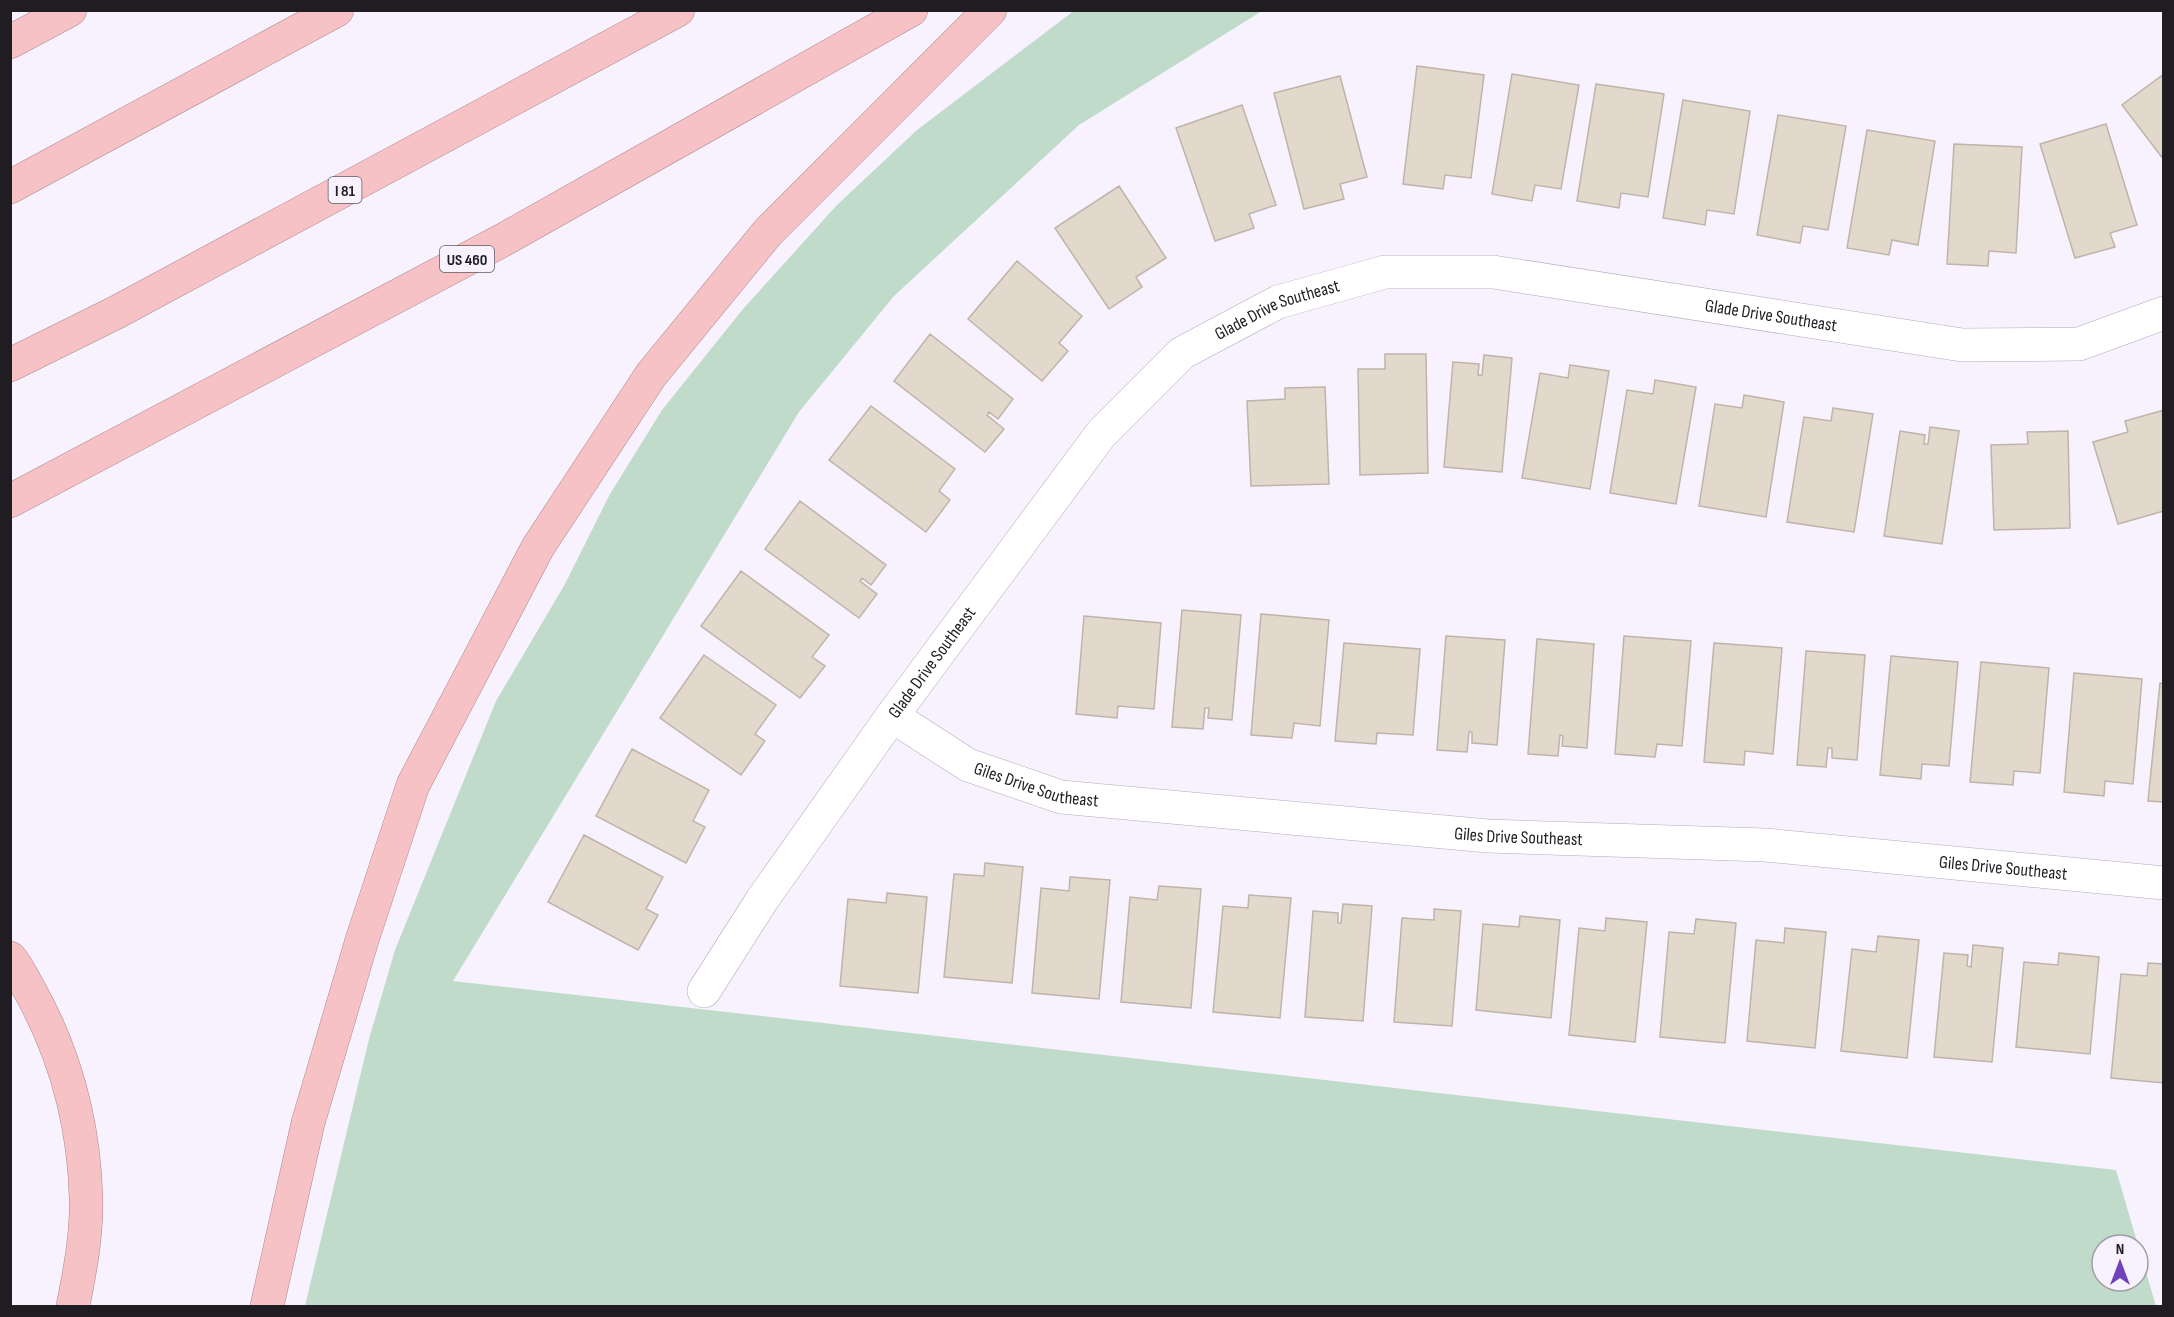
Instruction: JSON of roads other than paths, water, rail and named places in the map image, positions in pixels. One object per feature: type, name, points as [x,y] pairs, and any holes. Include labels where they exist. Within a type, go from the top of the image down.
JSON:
[{"type":"highway","points":[[10,42],[70,10]]},
{"type":"highway","points":[[10,187],[337,10]]},
{"type":"highway","name":"I 81","points":[[10,365],[117,312],[678,10]]},
{"type":"highway","name":"US 460","points":[[10,501],[503,240],[911,10]]},
{"type":"highway","points":[[267,1306],[308,1123],[362,940],[413,785],[538,547],[651,375],[768,231],[990,10]]},
{"type":"highway","points":[[10,958],[46,1019],[67,1076],[82,1141],[86,1200],[82,1256],[74,1306]]},
{"type":"street","name":"Glade Drive Southeast","points":[[704,991],[762,900],[892,716],[1101,434],[1182,353],[1278,302],[1385,272],[1494,272],[1962,345],[2079,345],[2163,313]]},
{"type":"street","name":"Giles Drive Southeast","points":[[892,716],[968,765],[1061,797],[1488,836],[1765,845],[2163,883]]}]
